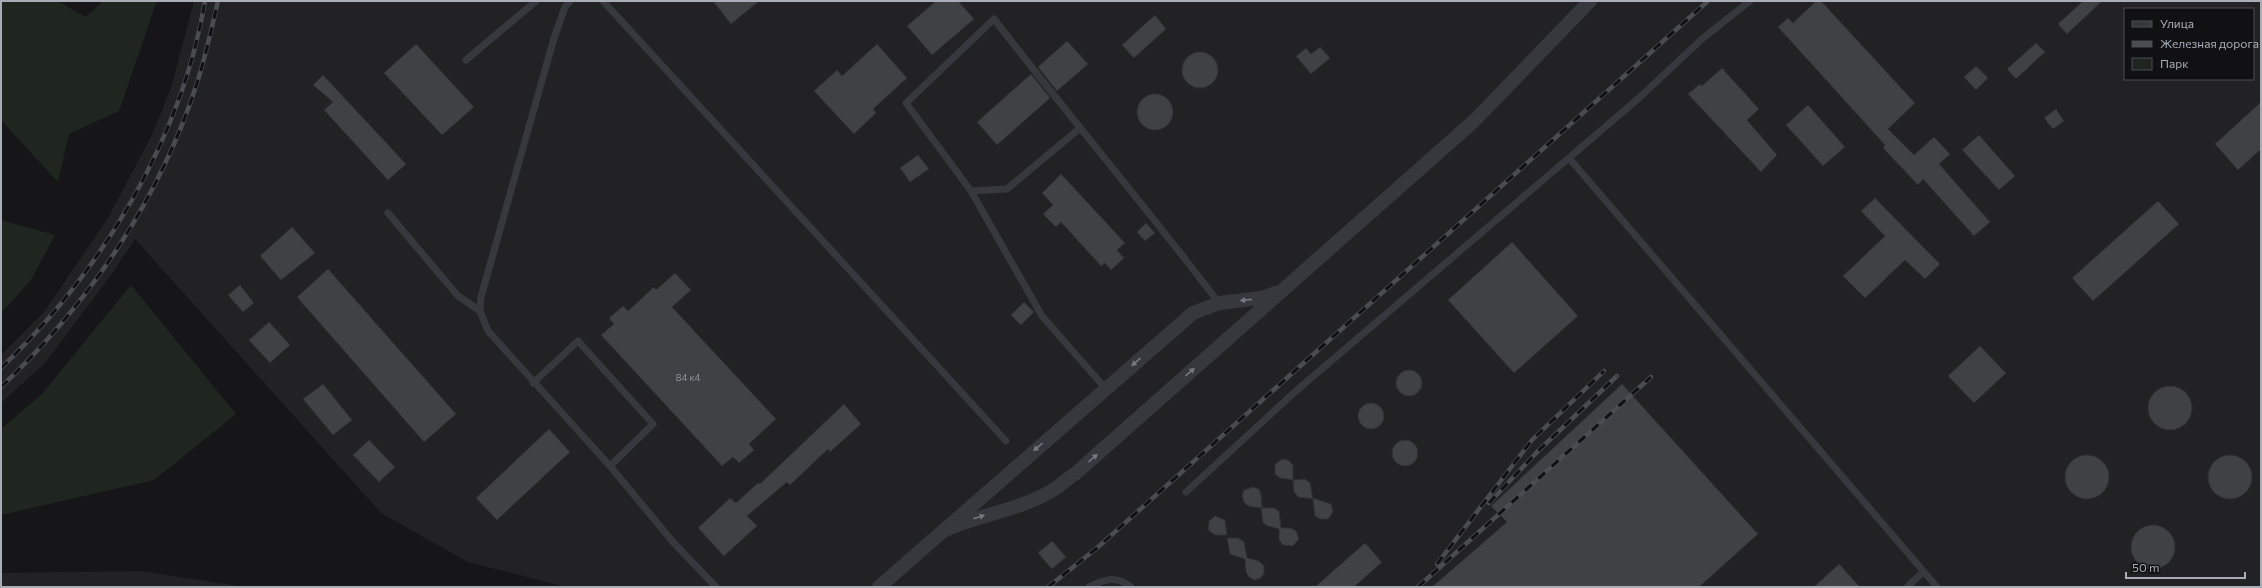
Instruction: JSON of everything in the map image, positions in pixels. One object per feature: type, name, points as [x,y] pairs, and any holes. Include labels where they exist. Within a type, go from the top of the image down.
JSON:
[{"type":"street","points":[[943,531],[961,522],[1026,502],[1056,488],[1076,473],[1474,121],[1590,1]]},
{"type":"street","points":[[879,587],[1182,322],[1206,306],[1261,298],[1283,290]]},
{"type":"lane","points":[[466,60],[536,1]]},
{"type":"lane","points":[[570,1],[565,7],[554,38],[481,297],[480,312],[488,331],[533,383],[610,466],[674,542],[716,587]]},
{"type":"lane","points":[[604,1],[1006,441]]},
{"type":"lane","points":[[1186,492],[1314,376],[1639,98],[1697,43],[1750,1]]},
{"type":"lane","points":[[1106,388],[1042,316],[971,191],[906,103],[994,19],[1080,128],[1143,204],[1219,303]]},
{"type":"lane","points":[[971,191],[1007,189],[1080,128]]},
{"type":"lane","points":[[1569,158],[1937,587]]},
{"type":"lane","points":[[388,213],[458,296],[480,312]]},
{"type":"lane","points":[[533,383],[578,341],[654,424],[610,466]]},
{"type":"lane","points":[[1907,587],[1923,572]]},
{"type":"lane","points":[[1089,587],[1108,579],[1124,582],[1131,587]]},
{"type":"shaded area","points":[[194,1],[2261,1],[2261,587],[566,587],[468,562],[381,513],[135,239],[111,275],[46,362],[1,403],[1,355],[44,312],[108,218],[153,133],[172,85]]},
{"type":"shaded area","points":[[141,571],[245,587],[1,587],[1,573]]},
{"type":"green space","points":[[1,1],[58,1],[86,17],[103,1],[157,1],[119,111],[69,134],[58,182],[1,120]]},
{"type":"green space","points":[[1,220],[55,235],[31,280],[1,313]]},
{"type":"green space","points":[[131,285],[236,414],[154,480],[1,515],[1,429],[42,394]]},
{"type":"building","points":[[713,1],[759,1],[731,24]]},
{"type":"building","points":[[936,1],[958,1],[974,19],[932,55],[907,26]]},
{"type":"building","points":[[1816,1],[1821,1],[1915,103],[1888,129],[1914,155],[1934,137],[1950,154],[1939,164],[1990,222],[1974,236],[1923,179],[1918,185],[1883,148],[1885,145],[1778,27],[1788,18],[1793,23]]},
{"type":"building","points":[[2083,1],[2102,1],[2067,34],[2058,24]]},
{"type":"building","points":[[1155,15],[1166,29],[1134,58],[1122,45]]},
{"type":"building","points":[[1067,41],[1088,64],[1057,91],[1038,67]]},
{"type":"building","points":[[2036,43],[2045,52],[2016,79],[2007,69]]},
{"type":"building","points":[[416,44],[474,107],[442,135],[384,73]]},
{"type":"building","points":[[877,44],[907,78],[873,109],[876,113],[854,134],[814,91],[837,70],[842,76]]},
{"type":"building","points":[[1320,47],[1330,58],[1311,74],[1296,56],[1306,48],[1311,54]]},
{"type":"building","points":[[1204,52],[1213,57],[1217,63],[1217,77],[1213,83],[1204,88],[1196,88],[1187,83],[1183,77],[1182,66],[1187,57],[1193,53]]},
{"type":"building","points":[[1976,66],[1988,78],[1976,90],[1964,77]]},
{"type":"building","points":[[1722,68],[1759,109],[1747,120],[1777,155],[1761,172],[1688,94],[1700,84],[1702,86]]},
{"type":"building","points":[[1031,74],[1050,98],[997,145],[977,122]]},
{"type":"building","points":[[323,75],[406,164],[388,180],[324,110],[333,102],[313,85]]},
{"type":"building","points":[[1159,94],[1168,99],[1172,105],[1172,119],[1168,125],[1159,130],[1151,130],[1142,125],[1138,119],[1137,108],[1142,99],[1148,95]]},
{"type":"building","points":[[2261,102],[2261,149],[2238,170],[2215,144]]},
{"type":"building","points":[[1808,105],[1845,147],[1823,166],[1786,125]]},
{"type":"building","points":[[2056,109],[2064,121],[2053,129],[2044,118]]},
{"type":"building","points":[[1979,135],[2015,176],[1999,190],[1962,150]]},
{"type":"building","points":[[918,155],[929,169],[910,182],[900,168]]},
{"type":"building","points":[[1061,174],[1125,243],[1117,250],[1124,258],[1111,270],[1105,263],[1101,266],[1061,222],[1056,227],[1043,214],[1053,205],[1042,193]]},
{"type":"building","points":[[1875,198],[1940,264],[1925,279],[1905,260],[1865,298],[1843,276],[1885,236],[1861,211]]},
{"type":"building","points":[[2158,201],[2179,224],[2093,301],[2072,278]]},
{"type":"building","points":[[1146,223],[1155,233],[1145,241],[1137,232]]},
{"type":"building","points":[[292,227],[315,253],[281,280],[260,256]]},
{"type":"building","points":[[1512,242],[1578,316],[1514,373],[1448,300]]},
{"type":"building","points":[[328,269],[456,414],[424,442],[297,297]]},
{"type":"building","points":[[675,273],[691,290],[672,307],[776,419],[749,444],[754,450],[739,463],[733,457],[722,466],[601,335],[614,324],[609,318],[623,306],[628,311],[654,287],[656,290]]},
{"type":"building","points":[[240,285],[254,303],[243,312],[228,295]]},
{"type":"building","points":[[1024,302],[1034,312],[1021,325],[1011,315]]},
{"type":"building","points":[[269,322],[290,345],[270,363],[249,340]]},
{"type":"building","points":[[1980,346],[2006,373],[1974,403],[1948,376]]},
{"type":"building","points":[[1409,370],[1418,374],[1422,383],[1418,392],[1409,396],[1400,392],[1396,383],[1400,374]]},
{"type":"building","points":[[323,384],[352,420],[333,435],[303,399]]},
{"type":"building","points":[[1622,384],[1758,534],[1699,587],[1432,587],[1507,522],[1491,506]]},
{"type":"building","points":[[2170,386],[2182,390],[2188,396],[2192,408],[2188,420],[2182,426],[2170,430],[2158,426],[2152,420],[2148,408],[2152,396],[2158,390]]},
{"type":"building","points":[[1371,403],[1380,407],[1384,416],[1380,425],[1371,429],[1362,425],[1358,416],[1362,407]]},
{"type":"building","points":[[844,404],[861,424],[830,452],[828,449],[790,485],[787,482],[747,516],[757,526],[724,556],[698,528],[730,498],[736,503],[758,483],[760,484]]},
{"type":"building","points":[[549,429],[570,452],[497,520],[476,498]]},
{"type":"building","points":[[369,440],[395,467],[379,482],[353,455]]},
{"type":"building","points":[[1405,440],[1414,444],[1418,453],[1414,462],[1405,466],[1396,462],[1392,453],[1396,444]]},
{"type":"building","points":[[2087,455],[2099,459],[2105,465],[2109,477],[2105,489],[2099,495],[2087,499],[2075,495],[2069,489],[2065,477],[2069,465],[2075,459]]},
{"type":"building","points":[[2230,455],[2242,459],[2248,465],[2252,477],[2248,489],[2242,495],[2230,499],[2218,495],[2212,489],[2208,477],[2212,465],[2218,459]]},
{"type":"building","points":[[1282,459],[1288,460],[1293,465],[1293,480],[1280,478],[1275,474],[1275,464]]},
{"type":"building","points":[[1305,479],[1310,483],[1313,499],[1298,497],[1294,492],[1293,480]]},
{"type":"building","points":[[1253,487],[1259,489],[1262,508],[1274,508],[1279,511],[1281,528],[1291,528],[1296,531],[1299,539],[1293,546],[1283,545],[1279,540],[1279,529],[1263,523],[1261,508],[1248,506],[1244,502],[1242,496],[1244,490]]},
{"type":"building","points":[[1313,498],[1331,504],[1333,512],[1328,519],[1320,519],[1315,516]]},
{"type":"building","points":[[1215,516],[1225,520],[1227,535],[1215,535],[1208,530],[1209,521]]},
{"type":"building","points":[[2153,525],[2165,529],[2171,535],[2175,547],[2171,559],[2165,565],[2153,569],[2141,565],[2135,559],[2131,547],[2135,535],[2141,529]]},
{"type":"building","points":[[1227,538],[1238,538],[1244,542],[1247,558],[1259,561],[1264,566],[1264,573],[1261,578],[1254,580],[1249,577],[1246,572],[1245,559],[1230,554]]},
{"type":"building","points":[[1052,541],[1066,557],[1052,569],[1038,553]]},
{"type":"building","points":[[1365,543],[1382,562],[1354,587],[1315,587]]},
{"type":"building","points":[[1839,564],[1860,587],[1814,587]]},
{"type":"railway","points":[[1,368],[38,331],[72,290],[103,246],[132,200],[157,152],[177,103],[194,52],[205,1]]},
{"type":"railway","points":[[1,387],[34,354],[93,284],[119,246],[143,206],[164,166],[183,123],[201,70],[218,1]]},
{"type":"railway","points":[[1048,587],[1097,548],[1708,1]]},
{"type":"railway","points":[[1437,564],[1532,440],[1604,371]]},
{"type":"railway","points":[[1489,503],[1538,451],[1617,376]]},
{"type":"railway","points":[[1418,587],[1651,377]]}]
